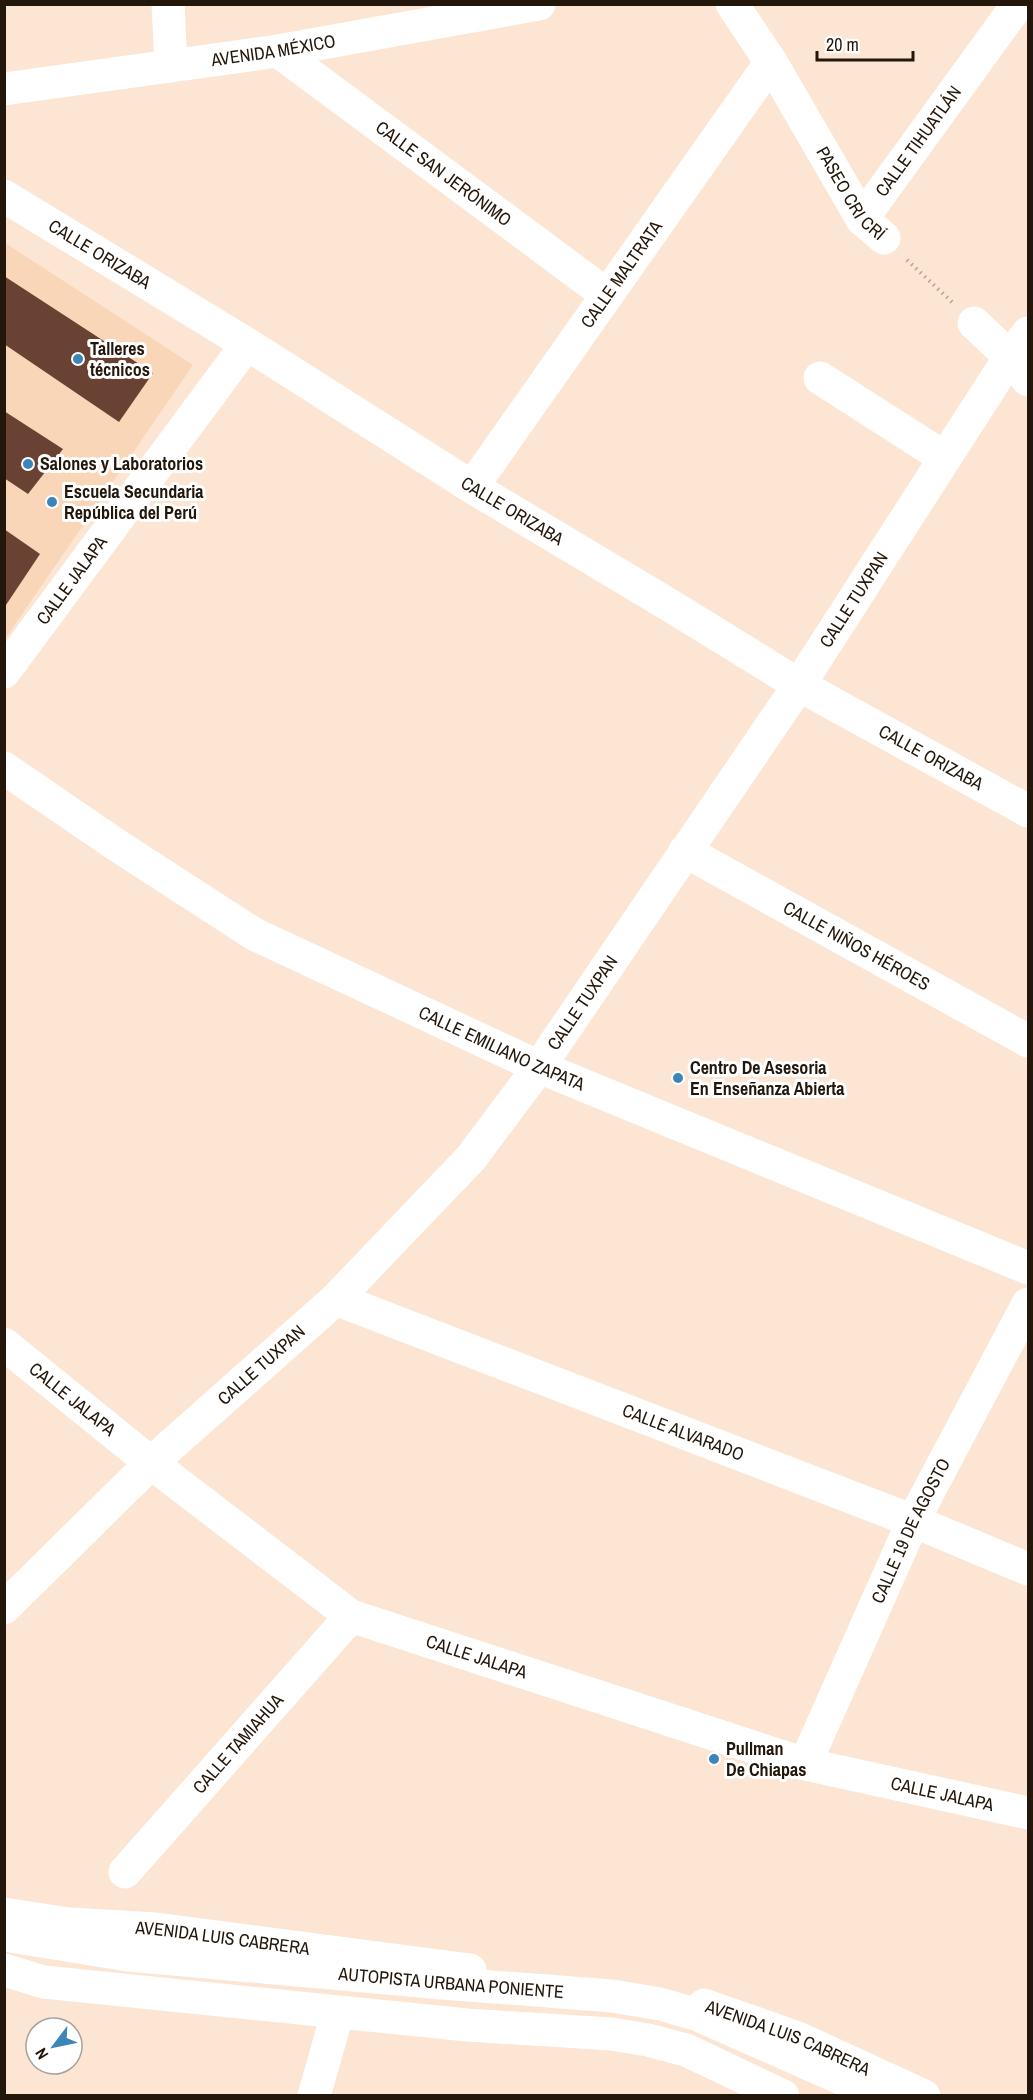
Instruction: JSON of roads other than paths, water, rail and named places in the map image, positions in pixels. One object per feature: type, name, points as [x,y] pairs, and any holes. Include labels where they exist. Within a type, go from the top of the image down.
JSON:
[{"type":"main road","points":[[168,4],[171,66]]},
{"type":"main road","name":"AVENIDA MÉXICO","points":[[4,89],[278,51],[539,4]]},
{"type":"main road","name":"PASEO CRI CRÍ","points":[[732,4],[771,62],[873,229]]},
{"type":"main road","name":"CALLE TIHUATLÁN","points":[[873,229],[1018,4]]},
{"type":"main road","name":"CALLE SAN JERÓNIMO","points":[[278,51],[608,295]]},
{"type":"main road","name":"CALLE MALTRATA","points":[[472,487],[771,62]]},
{"type":"main road","name":"CALLE ORIZABA","points":[[4,196],[247,344],[472,487],[799,685],[1029,811]]},
{"type":"main road","points":[[974,323],[1022,357]]},
{"type":"main road","name":"CALLE JALAPA","points":[[4,672],[247,344]]},
{"type":"main road","name":"CALLE TUXPAN","points":[[4,1608],[151,1463],[336,1299],[471,1158],[538,1067],[799,685],[945,459],[1022,357]]},
{"type":"main road","points":[[820,378],[945,459]]},
{"type":"main road","name":"CALLE EMILIANO ZAPATA","points":[[4,768],[115,844],[254,934],[538,1067],[1029,1268]]},
{"type":"main road","name":"CALLE NIÑOS HÉROES","points":[[685,851],[1029,1041]]},
{"type":"main road","name":"CALLE ALVARADO","points":[[336,1299],[913,1521],[1029,1569]]},
{"type":"main road","name":"CALLE 19 DE AGOSTO","points":[[805,1764],[913,1521],[1029,1304]]},
{"type":"main road","name":"CALLE JALAPA","points":[[4,1344],[151,1463],[351,1616],[805,1764],[1029,1813]]},
{"type":"main road","name":"CALLE TAMIAHUA","points":[[124,1872],[351,1616]]},
{"type":"main road","name":"AVENIDA LUIS CABRERA","points":[[4,1914],[69,1924],[156,1929],[462,1970],[541,1975],[662,1991],[798,2037],[924,2096]]},
{"type":"main road","name":"AUTOPISTA URBANA PONIENTE","points":[[4,1935],[128,1955],[612,1996],[660,2004],[698,2015],[881,2096]]},
{"type":"main road","points":[[4,1970],[44,1982],[467,2025],[611,2034],[648,2040],[686,2050],[783,2096]]},
{"type":"main road","points":[[4,1981],[99,1998],[426,2032],[684,2051],[783,2096]]},
{"type":"main road","points":[[314,2096],[335,2022]]},
{"type":"place","name":"Talleres técnicos","points":[[78,359]]},
{"type":"place","name":"Salones y Laboratorios","points":[[28,464]]},
{"type":"place","name":"Escuela Secundaria República del Perú","points":[[52,502]]},
{"type":"place","name":"Centro De Asesoria En Enseñanza Abierta","points":[[678,1078]]},
{"type":"place","name":"Pullman De Chiapas","points":[[714,1759]]}]
